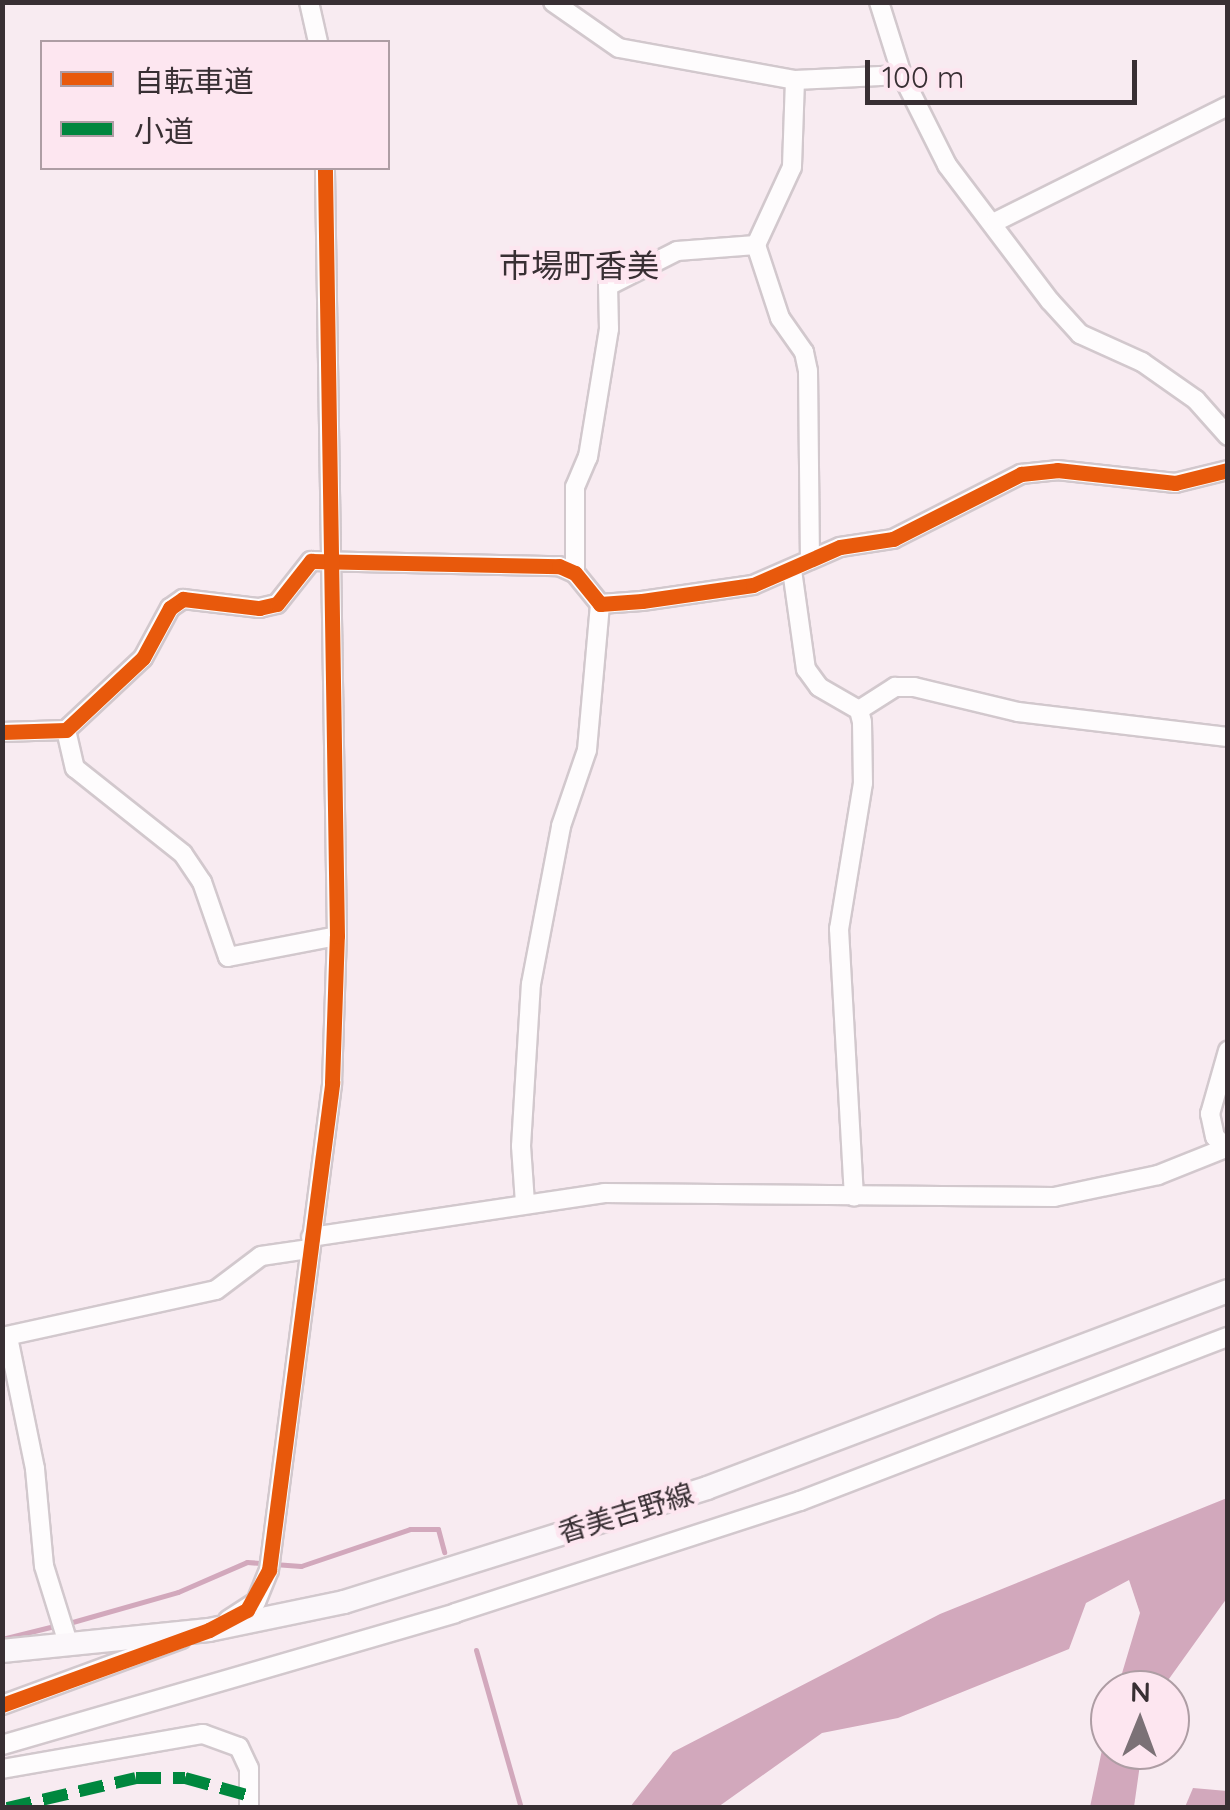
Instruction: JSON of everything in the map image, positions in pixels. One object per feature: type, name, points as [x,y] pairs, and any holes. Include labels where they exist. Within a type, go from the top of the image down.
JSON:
[{"type":"main road","name":"香美吉野線","points":[[2,1652],[64,1629],[209,1630],[344,1602],[707,1488],[1228,1291]]},
{"type":"street","points":[[309,2],[318,40]]},
{"type":"street","points":[[552,2],[620,48],[796,80],[902,75]]},
{"type":"street","points":[[879,2],[902,75],[947,165],[1080,334],[1142,362],[1196,400],[1228,436]]},
{"type":"street","points":[[796,80],[792,167],[756,246],[780,318],[804,352],[808,371],[810,559]]},
{"type":"street","points":[[994,222],[1228,106]]},
{"type":"street","points":[[2,1704],[209,1630],[247,1610],[270,1563],[332,1083],[337,936],[326,170]]},
{"type":"street","points":[[575,573],[575,487],[588,457],[609,329],[608,286],[677,251],[721,243],[756,246]]},
{"type":"street","points":[[600,604],[753,585],[810,559],[893,539],[1020,474],[1057,470],[1175,484],[1228,470]]},
{"type":"street","points":[[2,732],[66,730],[143,658],[170,608],[183,599],[259,608],[277,604],[299,570],[330,560],[559,566],[575,573],[600,604],[587,750],[561,826],[531,984],[521,1146],[525,1203]]},
{"type":"street","points":[[792,570],[806,669],[819,687],[859,710]]},
{"type":"street","points":[[859,710],[895,688],[914,686],[1018,712],[1228,737]]},
{"type":"street","points":[[854,1197],[839,929],[863,784],[859,710]]},
{"type":"street","points":[[66,730],[75,768],[183,854],[202,882],[228,957],[337,936]]},
{"type":"street","points":[[64,1629],[44,1566],[35,1469],[5,1337],[216,1290],[260,1256],[310,1243],[525,1203],[604,1193],[1054,1197],[1158,1176],[1227,1148],[1215,1137],[1210,1114],[1228,1051]]},
{"type":"street","points":[[2,1745],[455,1613],[800,1501],[1228,1336]]},
{"type":"street","points":[[2,1769],[203,1734],[239,1747],[249,1768],[248,1808]]},
{"type":"shaded area","points":[[1227,1498],[1227,1598],[1175,1670],[1123,1670],[1140,1613],[1129,1580],[1086,1603],[1069,1649],[898,1718],[822,1733],[718,1807],[630,1807],[673,1752],[940,1614]]},
{"type":"shaded area","points":[[1098,1770],[1139,1770],[1134,1807],[1090,1807]]},
{"type":"shaded area","points":[[1193,1788],[1227,1791],[1227,1807],[1185,1807]]},
{"type":"waterway","points":[[69,1623],[178,1592],[247,1562],[301,1566],[410,1529],[438,1529],[444,1552]]},
{"type":"waterway","points":[[2,1639],[58,1625]]},
{"type":"waterway","points":[[476,1650],[521,1808]]},
{"type":"marked path","points":[[7,1808],[136,1778],[185,1778],[250,1796]]},
{"type":"cycle path","points":[[2,1705],[209,1630],[247,1610],[269,1570],[332,1083],[337,936],[325,170]]},
{"type":"cycle path","points":[[2,732],[66,730],[143,658],[170,608],[183,599],[259,608],[277,604],[311,561],[559,566],[575,573],[600,604],[642,601],[753,585],[840,547],[893,539],[1021,474],[1057,470],[1175,483],[1228,470]]},
{"type":"district","name":"市場町香美","points":[[579,265]]}]
